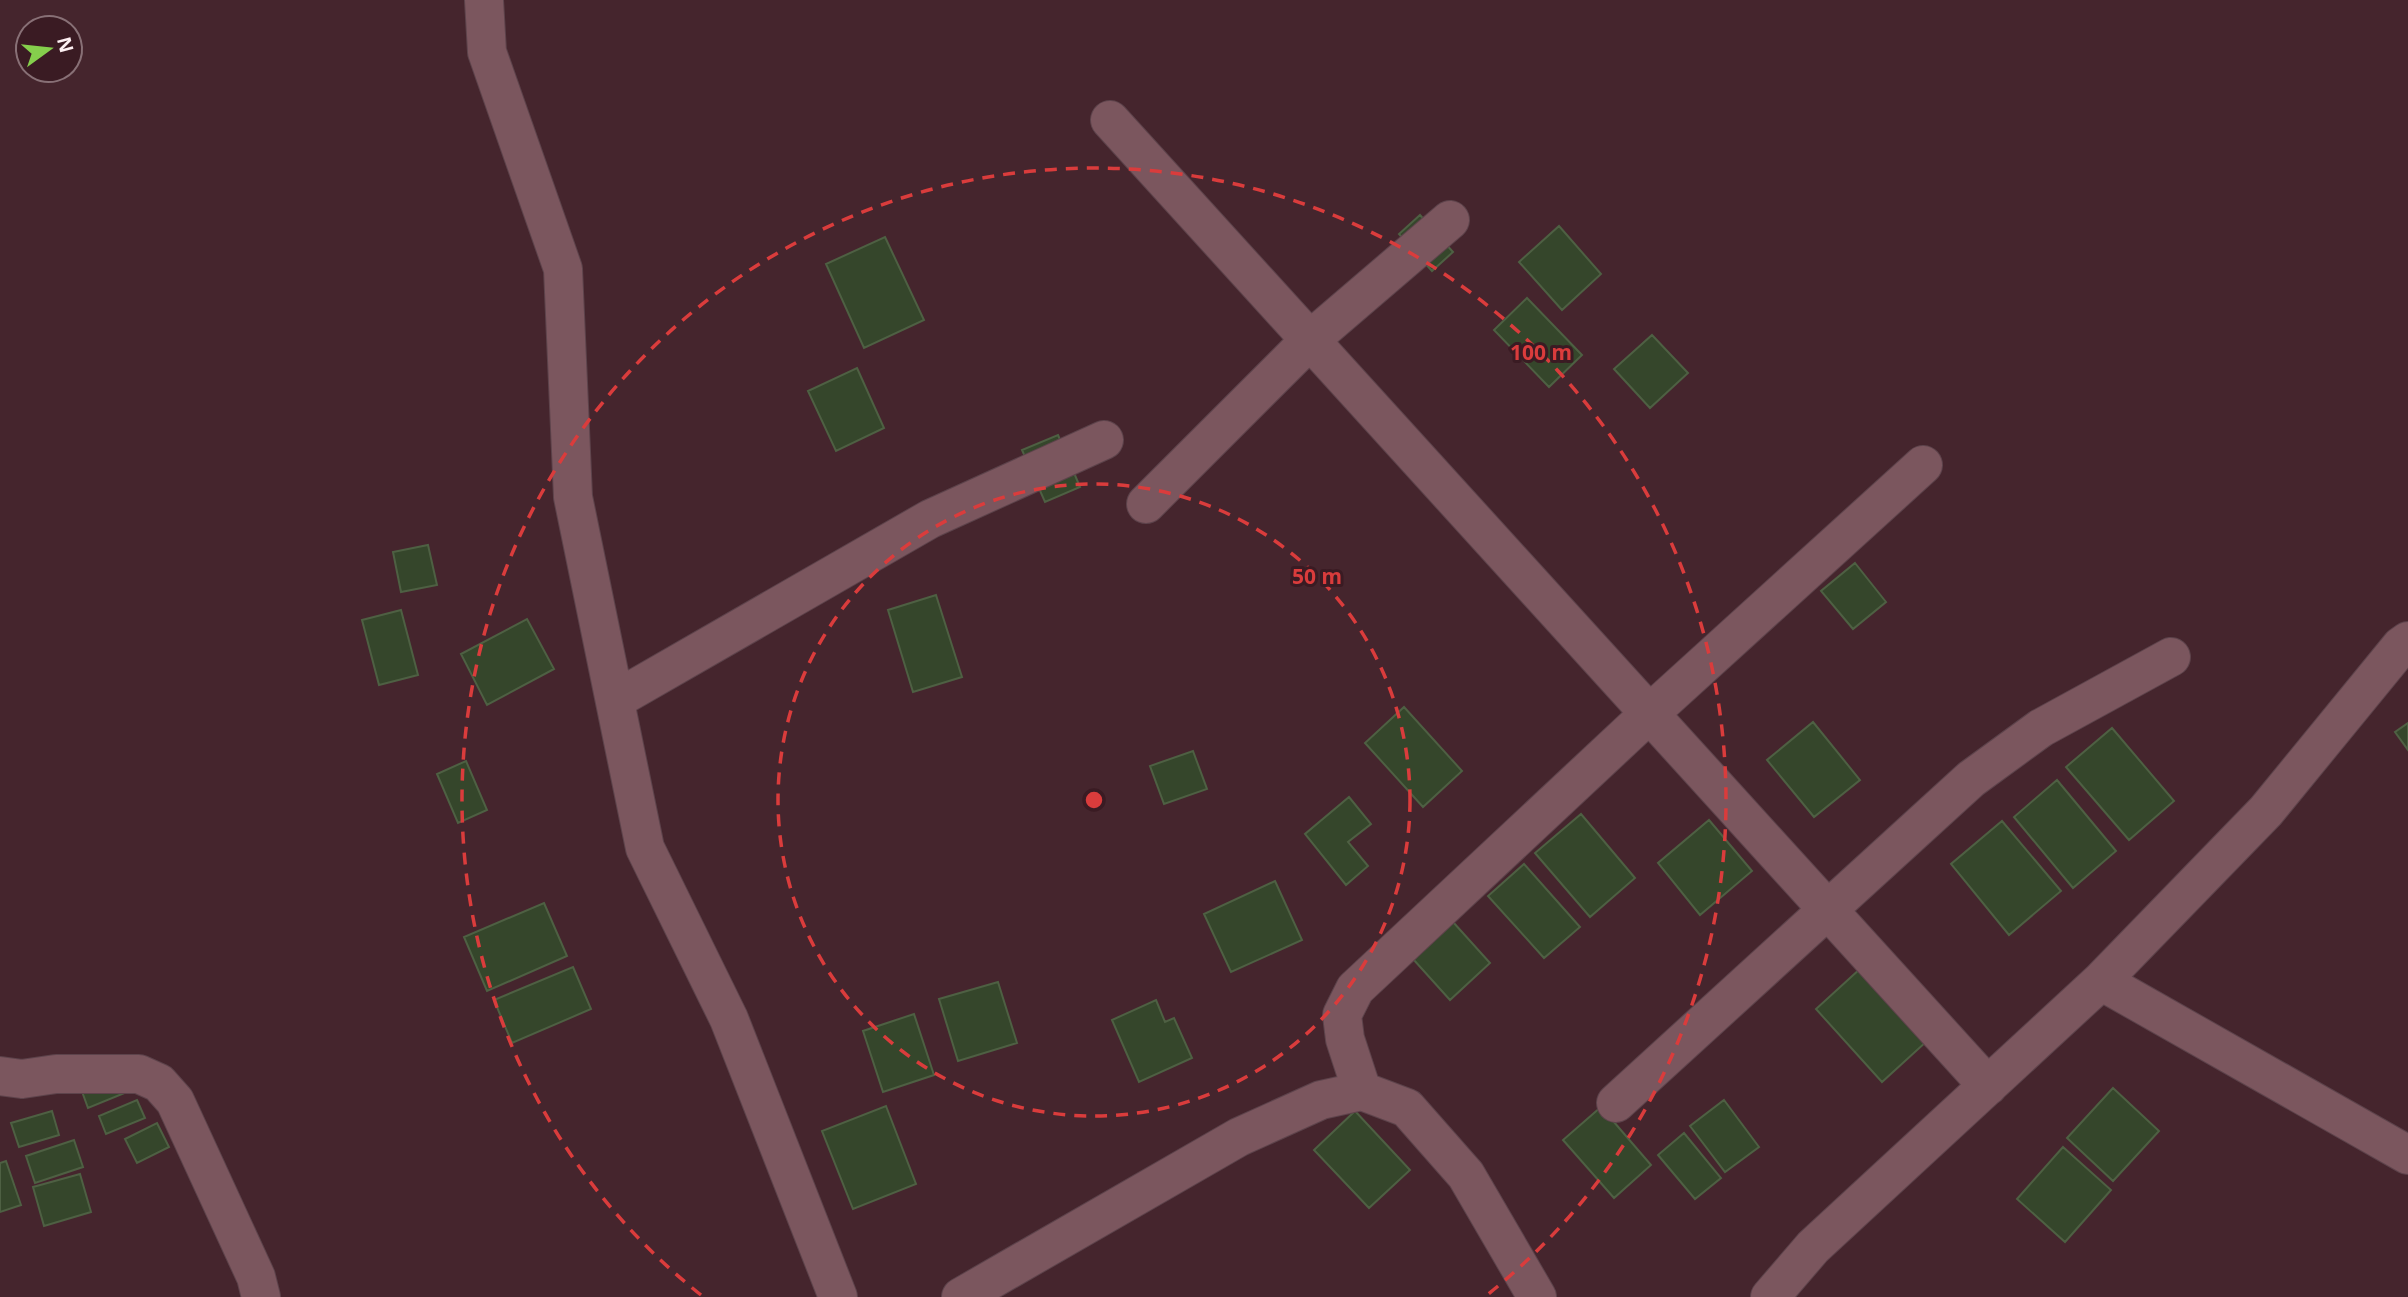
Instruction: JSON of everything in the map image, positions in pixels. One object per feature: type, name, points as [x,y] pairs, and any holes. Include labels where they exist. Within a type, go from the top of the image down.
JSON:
[{"type":"street","points":[[484,0],[487,52],[563,269],[573,497],[645,848],[729,1018],[838,1297]]},
{"type":"street","points":[[1110,120],[1987,1086]]},
{"type":"street","points":[[1146,504],[1310,340],[1450,220]]},
{"type":"street","points":[[615,700],[930,519],[1104,440]]},
{"type":"street","points":[[1362,1091],[1345,1039],[1342,1015],[1355,989],[1649,714],[1923,465]]},
{"type":"street","points":[[1770,1297],[1813,1247],[2101,981],[2266,811],[2408,640]]},
{"type":"street","points":[[1616,1103],[1971,779],[2041,729],[2171,657]]},
{"type":"street","points":[[2101,981],[2408,1155]]},
{"type":"street","points":[[0,1076],[22,1079],[56,1074],[139,1074],[159,1083],[175,1101],[256,1277],[261,1297]]},
{"type":"street","points":[[961,1297],[1239,1137],[1321,1100],[1362,1091],[1407,1108],[1466,1175],[1537,1297]]},
{"type":"building","points":[[1420,215],[1453,252],[1432,271],[1399,234]]},
{"type":"building","points":[[1559,226],[1601,274],[1562,310],[1519,262]]},
{"type":"building","points":[[885,237],[924,320],[864,348],[826,264]]},
{"type":"building","points":[[1527,298],[1582,355],[1549,387],[1494,330]]},
{"type":"building","points":[[1652,335],[1688,373],[1650,408],[1614,369]]},
{"type":"building","points":[[857,368],[884,428],[836,451],[808,391]]},
{"type":"building","points":[[1058,435],[1080,487],[1045,502],[1022,450]]},
{"type":"building","points":[[428,545],[437,585],[401,592],[393,552]]},
{"type":"building","points":[[1855,563],[1886,602],[1853,629],[1821,591]]},
{"type":"building","points":[[936,595],[962,677],[913,692],[888,610]]},
{"type":"building","points":[[401,610],[418,675],[379,685],[362,620]]},
{"type":"building","points":[[527,619],[554,669],[487,705],[461,654]]},
{"type":"building","points":[[1404,707],[1462,771],[1423,807],[1365,743]]},
{"type":"building","points":[[1813,722],[1860,780],[1814,817],[1767,760]]},
{"type":"building","points":[[2408,723],[2408,750],[2395,732]]},
{"type":"building","points":[[2112,728],[2174,801],[2129,840],[2066,767]]},
{"type":"building","points":[[1193,751],[1207,789],[1164,804],[1150,766]]},
{"type":"building","points":[[466,761],[487,810],[458,823],[437,774]]},
{"type":"building","points":[[2057,780],[2116,851],[2073,888],[2014,817]]},
{"type":"building","points":[[1349,797],[1371,824],[1348,842],[1368,866],[1346,885],[1305,834]]},
{"type":"building","points":[[1581,814],[1635,878],[1590,917],[1535,853]]},
{"type":"building","points":[[1709,820],[1752,871],[1700,915],[1658,863]]},
{"type":"building","points":[[2002,821],[2061,891],[2009,935],[1951,864]]},
{"type":"building","points":[[1524,864],[1580,927],[1544,958],[1488,896]]},
{"type":"building","points":[[1275,881],[1302,940],[1231,972],[1204,914]]},
{"type":"building","points":[[544,903],[567,956],[487,991],[464,937]]},
{"type":"building","points":[[1453,922],[1490,963],[1450,1000],[1413,959]]},
{"type":"building","points":[[573,967],[591,1009],[512,1043],[494,1000]]},
{"type":"building","points":[[1861,968],[1927,1041],[1882,1082],[1816,1009]]},
{"type":"building","points":[[998,982],[1017,1043],[958,1061],[939,999]]},
{"type":"building","points":[[1156,1000],[1165,1022],[1174,1018],[1192,1058],[1139,1082],[1112,1020]]},
{"type":"building","points":[[914,1014],[934,1075],[883,1092],[863,1031]]},
{"type":"building","points":[[80,1086],[127,1092],[88,1108]]},
{"type":"building","points":[[2113,1088],[2159,1131],[2113,1181],[2067,1138]]},
{"type":"building","points":[[137,1100],[145,1118],[106,1134],[99,1116]]},
{"type":"building","points":[[1724,1100],[1759,1147],[1725,1172],[1690,1126]]},
{"type":"building","points":[[886,1106],[916,1184],[853,1209],[822,1131]]},
{"type":"building","points":[[1601,1107],[1651,1165],[1614,1198],[1563,1140]]},
{"type":"building","points":[[52,1111],[59,1135],[19,1147],[11,1123]]},
{"type":"building","points":[[1355,1111],[1410,1170],[1369,1208],[1314,1150]]},
{"type":"building","points":[[157,1123],[169,1147],[137,1163],[125,1139]]},
{"type":"building","points":[[1684,1133],[1721,1178],[1695,1199],[1658,1155]]},
{"type":"building","points":[[74,1140],[83,1167],[35,1183],[26,1156]]},
{"type":"building","points":[[2063,1147],[2111,1190],[2065,1242],[2017,1199]]},
{"type":"building","points":[[6,1161],[21,1205],[0,1212],[0,1163]]},
{"type":"building","points":[[80,1174],[91,1212],[44,1226],[33,1187]]}]
